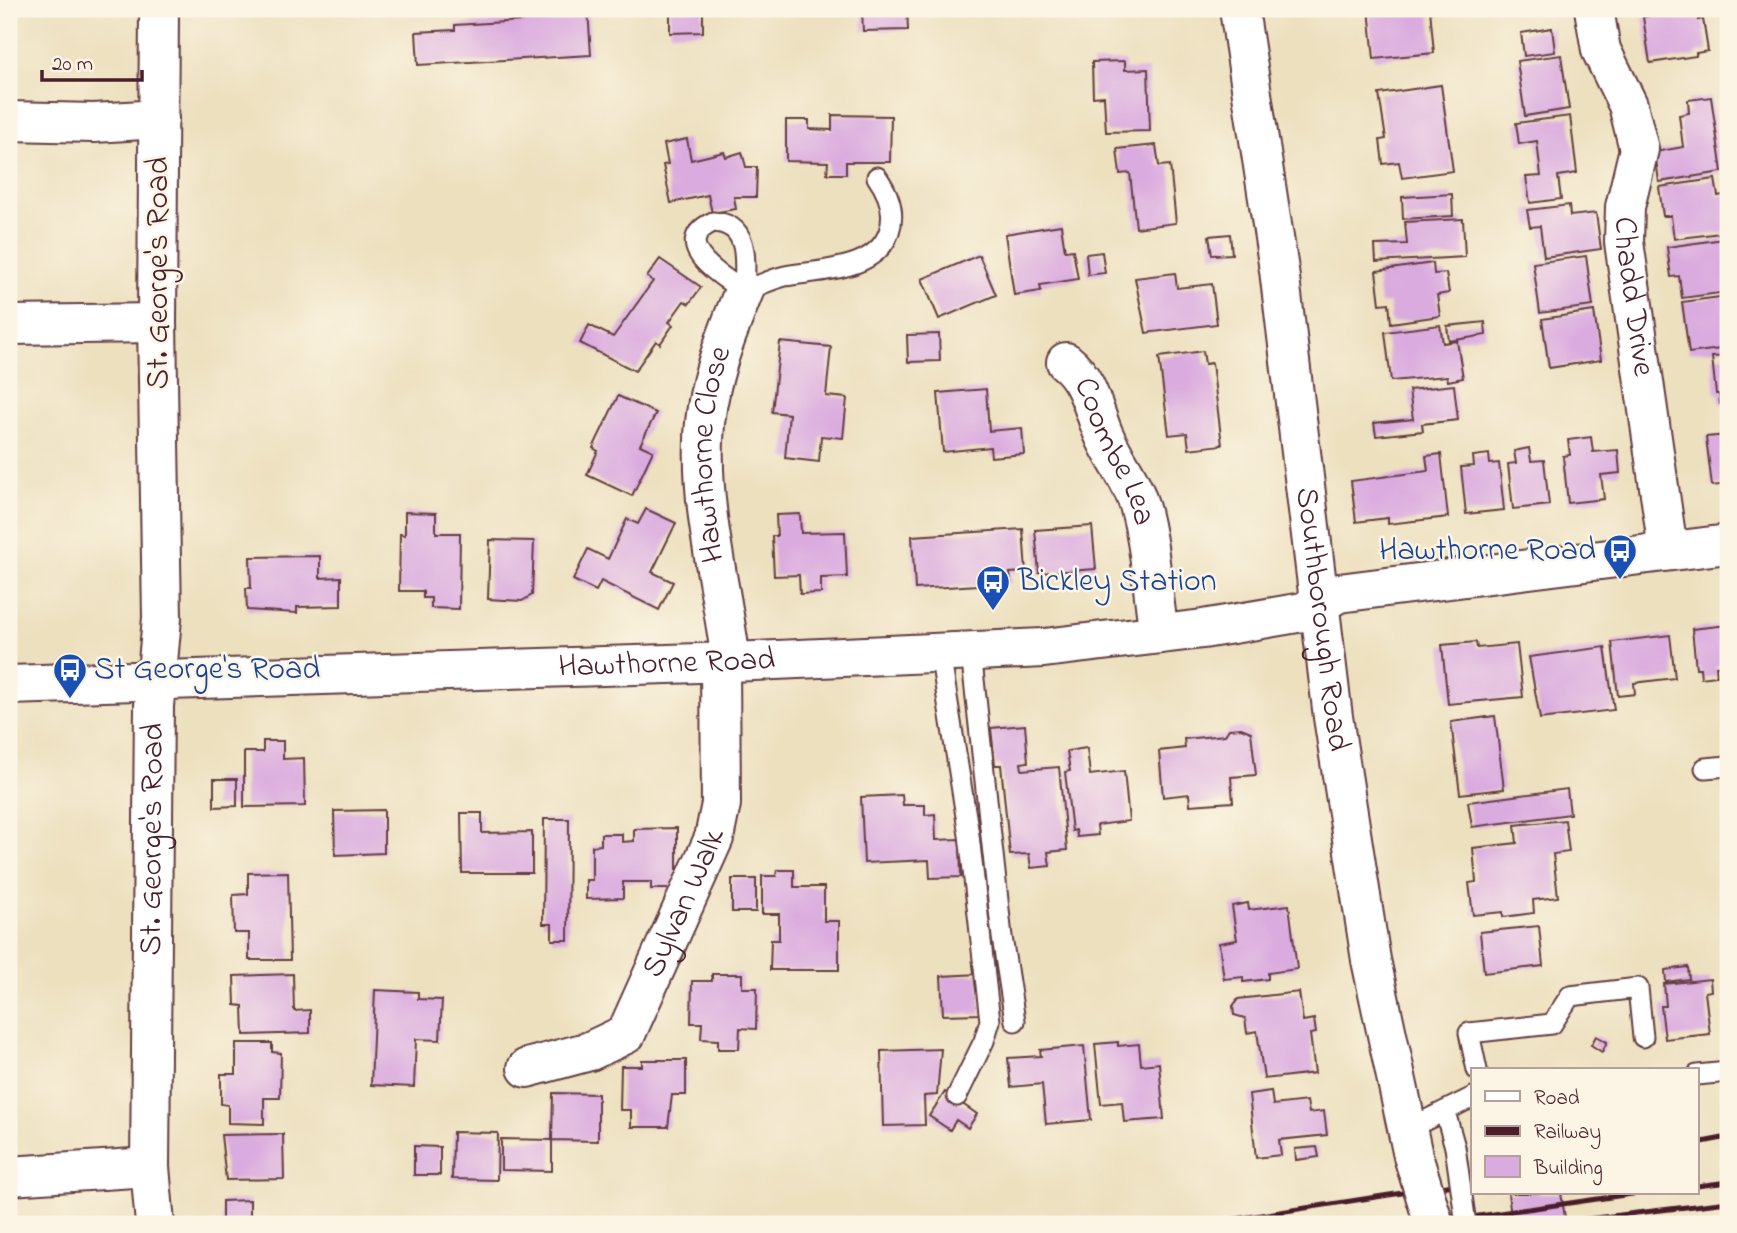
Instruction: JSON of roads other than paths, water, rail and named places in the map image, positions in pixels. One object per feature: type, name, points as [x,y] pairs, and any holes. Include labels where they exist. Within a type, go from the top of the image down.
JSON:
[{"type":"street","name":"St. George's Road","points":[[155,1224],[150,1167],[154,706],[159,681],[162,604],[157,323],[159,9]]},
{"type":"street","name":"Southborough Road","points":[[1239,9],[1279,270],[1333,717],[1371,960],[1410,1143],[1434,1224]]},
{"type":"street","name":"Chadd Drive","points":[[1594,9],[1601,50],[1628,105],[1639,149],[1625,207],[1624,242],[1668,550]]},
{"type":"street","name":"St. George's Road","points":[[9,121],[94,123],[159,119]]},
{"type":"street","name":"Hawthorne Close","points":[[725,663],[724,601],[710,543],[704,439],[710,391],[723,344],[744,291]]},
{"type":"street","points":[[9,325],[157,323]]},
{"type":"street","name":"Coombe Lea","points":[[1066,362],[1083,382],[1104,437],[1124,469],[1139,505],[1159,634]]},
{"type":"street","name":"Hawthorne Road","points":[[9,685],[725,663],[1044,648],[1303,612],[1339,593],[1728,544]]},
{"type":"street","name":"Sylvan Walk","points":[[527,1068],[590,1051],[626,1034],[714,838],[721,804],[725,663]]},
{"type":"street","points":[[9,1176],[150,1167]]},
{"type":"lane","points":[[744,291],[782,277],[868,259],[886,244],[894,219],[888,192],[877,177]]},
{"type":"lane","points":[[955,653],[1015,1021]]},
{"type":"lane","points":[[955,653],[969,835],[990,1021],[985,1041],[957,1096]]},
{"type":"lane","points":[[1705,768],[1728,766]]},
{"type":"lane","points":[[1477,1068],[1469,1033],[1552,1024],[1570,996],[1637,988],[1643,1037]]},
{"type":"lane","points":[[1698,1074],[1728,1072]]},
{"type":"lane","points":[[1410,1143],[1445,1111],[1471,1098]]},
{"type":"lane","points":[[1445,1111],[1455,1147],[1466,1224]]},
{"type":"railway","points":[[1698,1143],[1728,1137]]},
{"type":"railway","points":[[1203,1224],[1471,1182]]},
{"type":"railway","points":[[1698,1186],[1728,1182]]},
{"type":"railway","points":[[1423,1224],[1632,1194]]},
{"type":"railway","points":[[1545,1224],[1728,1202]]},
{"type":"place","name":"Hawthorne Road","points":[[1620,581]]},
{"type":"place","name":"Bickley Station","points":[[993,612]]},
{"type":"place","name":"St George's Road","points":[[70,700]]}]
